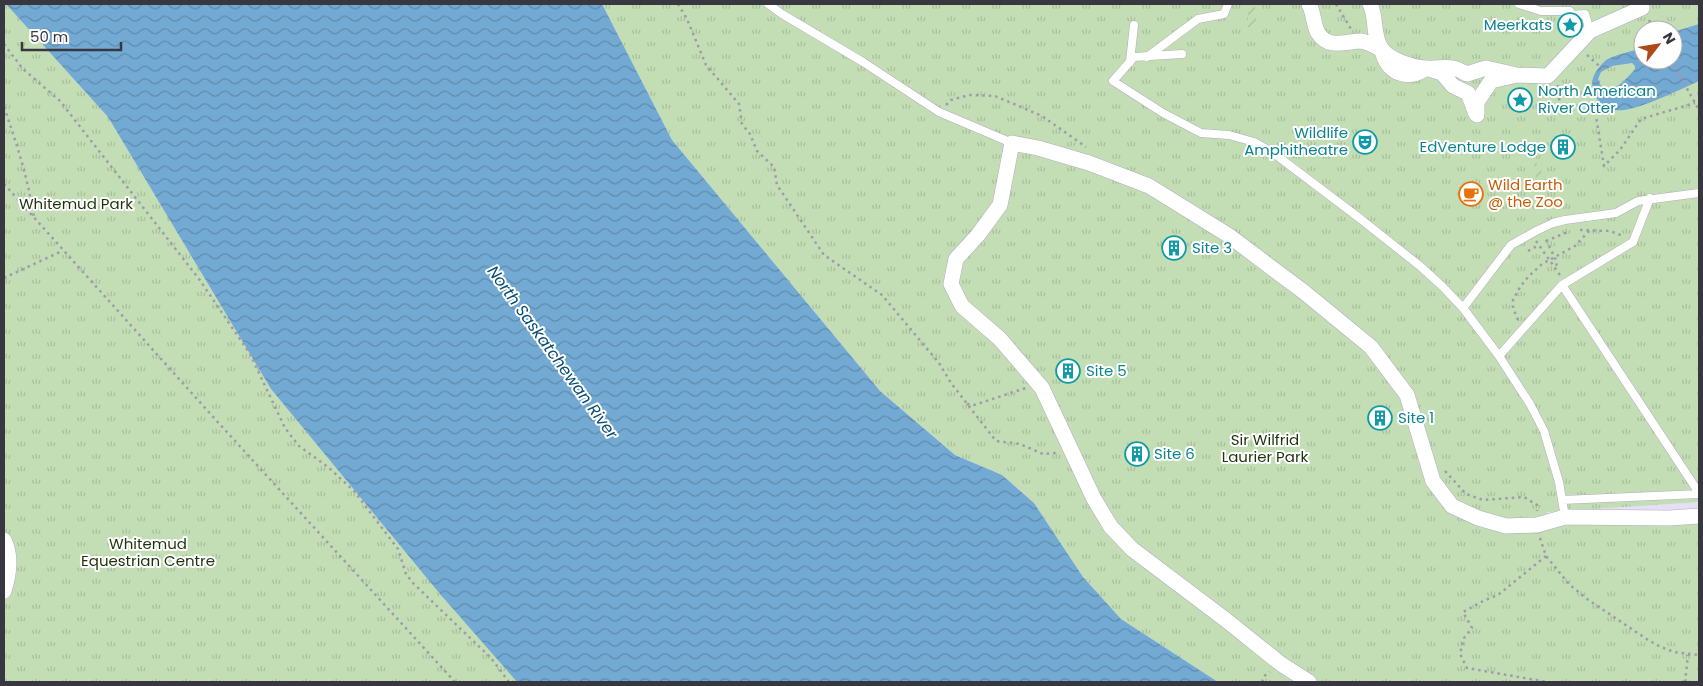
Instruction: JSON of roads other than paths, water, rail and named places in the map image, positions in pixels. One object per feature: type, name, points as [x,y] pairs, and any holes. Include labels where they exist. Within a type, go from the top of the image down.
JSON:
[{"type":"street","points":[[1309,4],[1316,29],[1322,38],[1333,44],[1358,41],[1368,43],[1404,62],[1442,73],[1453,86],[1468,93],[1477,115],[1477,102],[1491,82],[1517,75]]},
{"type":"street","points":[[1370,4],[1373,14],[1374,31],[1382,50]]},
{"type":"street","points":[[1426,68],[1454,68],[1467,74],[1486,68],[1517,75],[1548,76],[1590,32],[1642,8],[1640,4]]},
{"type":"street","points":[[1309,682],[1281,664],[1132,549],[1111,527],[1094,500],[1042,388],[1000,339],[962,306],[951,284],[956,259],[978,235],[1000,205],[1012,143],[1089,163],[1149,186],[1228,235],[1304,292],[1371,347],[1407,395],[1433,481],[1452,506],[1478,518],[1506,526],[1537,526],[1565,517],[1669,518],[1699,516]]},
{"type":"street","points":[[4,540],[9,561],[4,591]]},
{"type":"lane","points":[[768,4],[863,62],[938,112],[1012,143]]},
{"type":"lane","points":[[1147,56],[1198,19],[1224,14],[1228,4]]},
{"type":"lane","points":[[1519,4],[1541,11],[1570,11],[1572,15],[1585,14],[1590,32]]},
{"type":"lane","points":[[1130,62],[1134,26]]},
{"type":"lane","points":[[1182,54],[1134,58],[1113,81],[1166,115],[1200,133],[1254,142],[1272,152],[1358,217],[1442,286],[1463,308],[1499,356],[1530,404],[1544,431],[1559,482],[1565,517]]},
{"type":"lane","points":[[1463,308],[1508,248],[1521,239],[1553,223],[1616,213],[1638,201],[1650,198],[1699,193]]},
{"type":"lane","points":[[1499,356],[1562,285],[1633,242],[1650,198]]},
{"type":"lane","points":[[1562,285],[1699,493]]},
{"type":"lane","points":[[1562,500],[1699,493]]},
{"type":"water","name":"North Saskatchewan River","points":[[6,4],[602,4],[672,140],[880,391],[955,455],[1002,475],[1034,503],[1083,577],[1121,619],[1218,682],[517,682],[440,594],[271,389],[108,117]]},
{"type":"water","points":[[1699,24],[1699,81],[1662,98],[1624,110],[1611,109],[1600,102],[1593,91],[1593,78],[1599,67],[1611,57],[1633,50],[1633,64],[1612,66],[1601,72],[1598,79],[1601,86],[1606,88],[1615,87],[1620,84],[1634,70],[1683,70],[1683,29]]},
{"type":"place","name":"Meerkats","points":[[1570,25]]},
{"type":"place","name":"North American River Otter","points":[[1520,100]]},
{"type":"place","name":"Wildlife Amphitheatre","points":[[1365,142]]},
{"type":"place","name":"EdVenture Lodge","points":[[1563,147]]},
{"type":"place","name":"Wild Earth @ the Zoo","points":[[1471,194]]},
{"type":"place","name":"Site 3","points":[[1174,248]]},
{"type":"place","name":"Site 5","points":[[1068,371]]},
{"type":"place","name":"Site 1","points":[[1380,418]]},
{"type":"place","name":"Site 6","points":[[1137,454]]},
{"type":"park label","name":"Whitemud Park","points":[[76,204]]},
{"type":"park label","name":"Sir Wilfrid Laurier Park","points":[[1265,448]]},
{"type":"park label","name":"Whitemud Equestrian Centre","points":[[148,552]]}]
